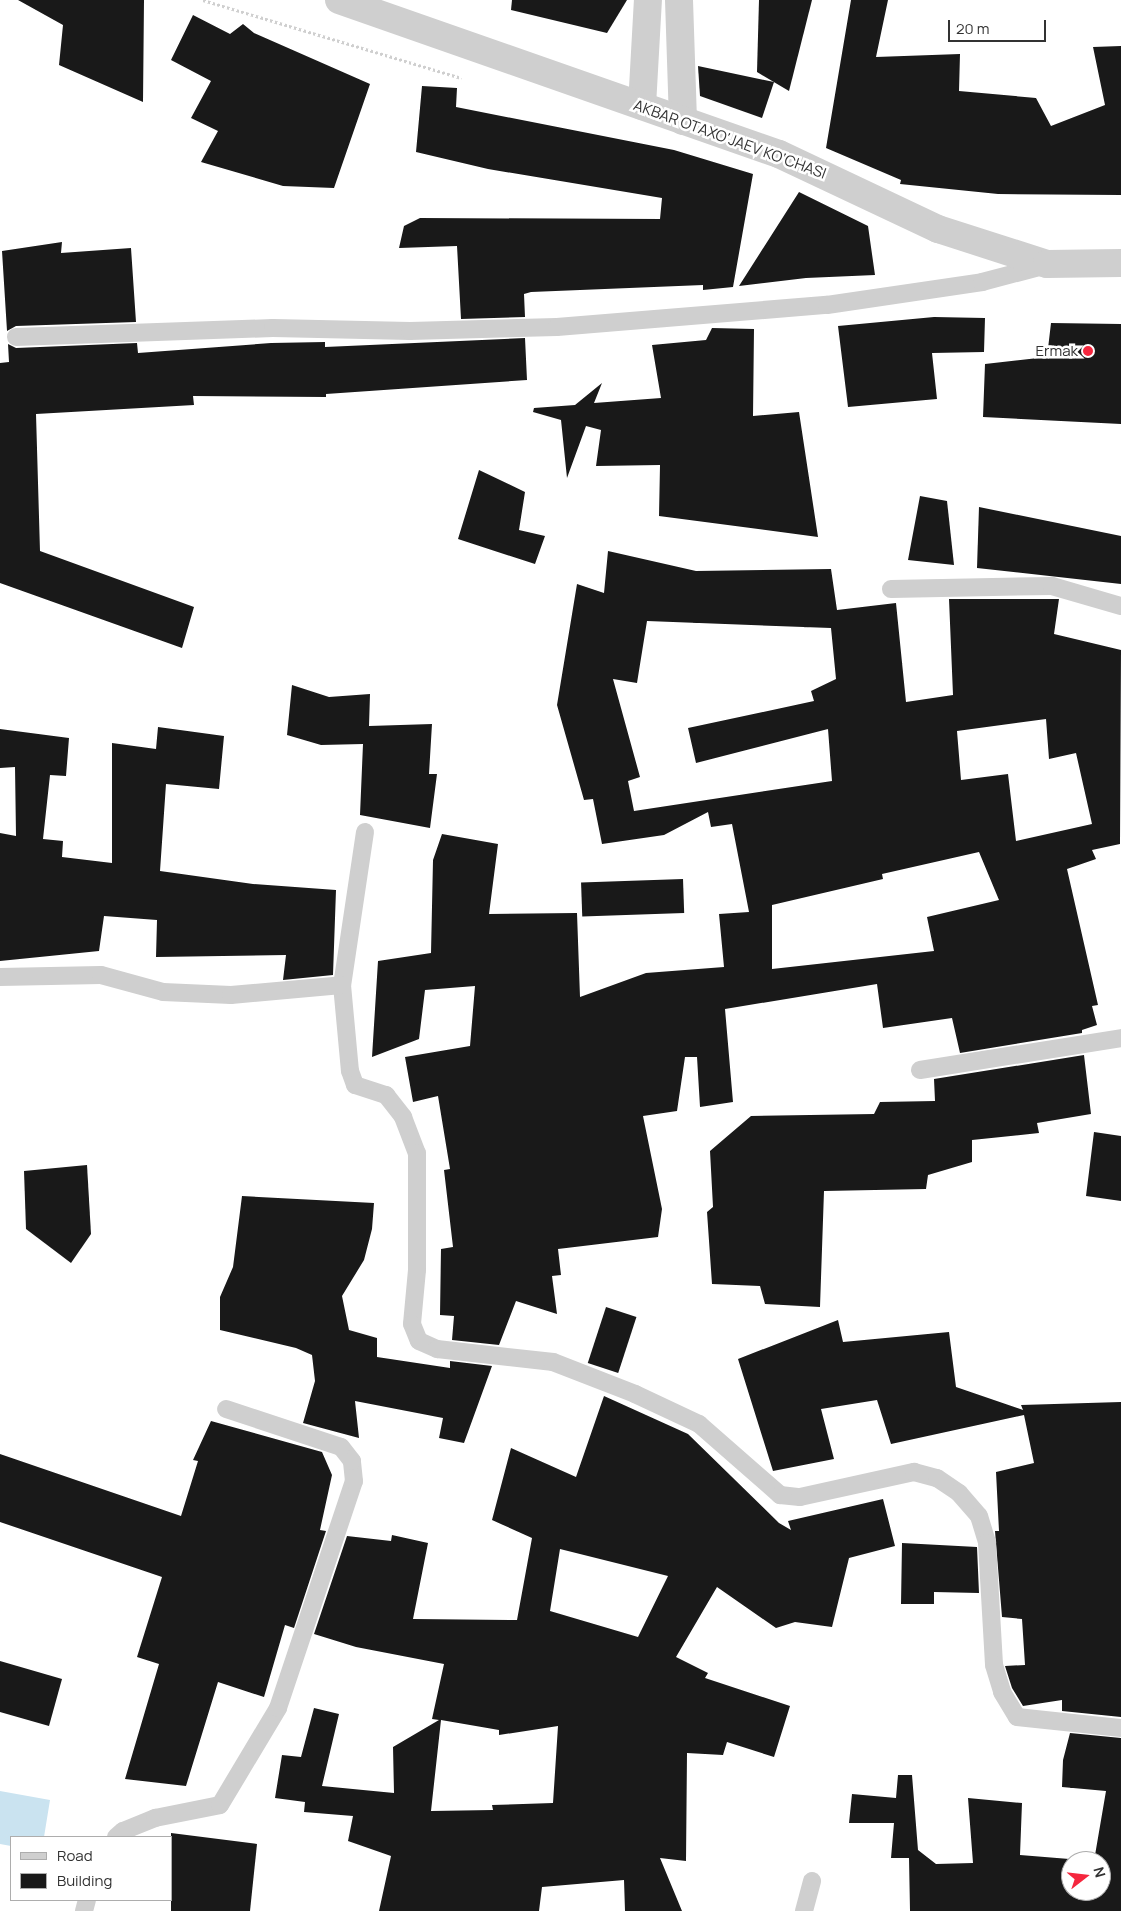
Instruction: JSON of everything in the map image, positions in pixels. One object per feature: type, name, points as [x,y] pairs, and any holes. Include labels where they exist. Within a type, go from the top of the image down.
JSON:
[{"type":"street","name":"AKBAR OTAXO‘JAEV KO‘CHASI","points":[[339,0],[787,157],[938,229],[1047,264],[1121,262]]},
{"type":"street","points":[[642,106],[648,0]]},
{"type":"street","points":[[679,0],[684,121]]},
{"type":"lane","points":[[16,337],[273,328],[410,331],[557,327],[827,305],[982,282],[1047,264]]},
{"type":"lane","points":[[891,589],[1052,586],[1121,606]]},
{"type":"lane","points":[[365,832],[342,985],[350,1071],[355,1085],[386,1095],[402,1117],[417,1152],[417,1270],[412,1324],[419,1341],[437,1349],[553,1362],[635,1394],[699,1424],[780,1495],[800,1497],[914,1472],[936,1478],[960,1494],[979,1516],[987,1543],[994,1665],[1002,1692],[1017,1717],[1121,1728]]},
{"type":"lane","points":[[0,977],[101,974],[163,992],[230,995],[342,985]]},
{"type":"lane","points":[[920,1070],[1121,1038]]},
{"type":"lane","points":[[117,1836],[122,1831],[155,1818],[220,1804],[278,1708],[354,1482],[352,1461],[341,1447],[226,1409]]},
{"type":"lane","points":[[804,1911],[812,1882]]},
{"type":"water","points":[[0,1791],[50,1800],[44,1836],[10,1836],[10,1846],[0,1844]]},
{"type":"building","points":[[18,0],[144,0],[143,102],[59,65],[63,25]]},
{"type":"building","points":[[512,0],[627,0],[607,33],[511,10]]},
{"type":"building","points":[[759,0],[812,0],[789,91],[757,72]]},
{"type":"building","points":[[851,0],[888,0],[876,57],[960,54],[959,91],[1036,98],[1051,126],[1105,105],[1093,47],[1121,46],[1121,195],[998,194],[900,184],[901,180],[826,148]]},
{"type":"building","points":[[193,15],[230,34],[243,24],[254,33],[370,84],[334,188],[283,186],[201,162],[218,131],[191,118],[211,81],[171,60]]},
{"type":"building","points":[[698,66],[774,82],[762,118],[700,96]]},
{"type":"building","points":[[422,86],[457,88],[456,107],[674,150],[753,174],[733,287],[703,290],[703,285],[531,292],[524,294],[525,317],[461,319],[457,246],[399,248],[404,226],[420,218],[660,219],[662,198],[488,169],[416,152]]},
{"type":"building","points":[[799,192],[868,226],[875,275],[806,278],[739,286]]},
{"type":"building","points":[[62,242],[61,253],[131,248],[136,322],[16,326],[7,331],[2,251]]},
{"type":"building","points":[[934,317],[985,318],[984,352],[932,353],[937,399],[848,407],[838,326]]},
{"type":"building","points":[[1051,323],[1121,324],[1121,424],[983,417],[985,364],[1047,357]]},
{"type":"building","points":[[712,328],[754,329],[753,416],[799,412],[818,537],[659,516],[660,465],[596,466],[601,430],[586,426],[567,478],[561,420],[533,412],[534,408],[575,405],[602,383],[594,403],[661,398],[652,345],[706,340]]},
{"type":"building","points":[[525,338],[527,380],[326,394],[326,397],[193,396],[194,405],[36,414],[40,551],[194,607],[182,648],[0,583],[0,363],[9,362],[8,344],[16,348],[137,343],[138,353],[271,343],[325,342],[325,347]]},
{"type":"building","points":[[479,470],[525,492],[519,530],[545,536],[535,564],[458,539]]},
{"type":"building","points":[[920,496],[947,501],[954,565],[908,560]]},
{"type":"building","points":[[979,507],[1121,536],[1121,584],[977,568]]},
{"type":"building","points":[[608,551],[696,571],[831,569],[837,610],[896,603],[906,702],[953,695],[949,599],[1059,599],[1054,634],[1121,650],[1120,844],[1092,850],[1096,859],[1067,869],[1098,1005],[1092,1006],[1097,1025],[1082,1030],[1082,1033],[960,1053],[952,1018],[883,1028],[877,984],[725,1009],[733,1102],[700,1107],[697,1057],[685,1057],[677,1111],[643,1116],[662,1209],[658,1237],[558,1249],[561,1275],[552,1276],[557,1314],[516,1301],[499,1345],[452,1340],[454,1316],[440,1315],[441,1249],[453,1247],[444,1170],[450,1169],[438,1096],[413,1102],[405,1057],[470,1046],[475,986],[425,990],[419,1039],[372,1057],[378,961],[431,953],[433,860],[442,834],[498,844],[489,914],[577,913],[580,997],[646,973],[724,967],[719,914],[749,912],[732,824],[711,827],[708,812],[664,835],[602,844],[593,799],[584,800],[557,705],[577,584],[604,593]],"holes":[[[647,621],[831,628],[836,679],[811,691],[814,701],[688,728],[696,763],[828,729],[832,781],[634,811],[628,781],[640,777],[613,679],[637,683]],[[1046,719],[1049,759],[1076,753],[1092,824],[1016,841],[1008,774],[961,780],[957,731]],[[979,852],[999,900],[927,917],[934,951],[772,969],[772,905],[883,879],[882,874]]]},
{"type":"building","points":[[292,685],[329,697],[370,694],[369,726],[432,724],[429,774],[437,774],[430,828],[360,815],[363,744],[321,745],[287,735]]},
{"type":"building","points":[[158,727],[224,736],[219,789],[166,784],[160,871],[253,884],[336,890],[333,975],[283,980],[286,955],[156,957],[157,920],[104,916],[99,951],[0,961],[0,833],[16,836],[15,767],[0,768],[0,729],[69,738],[66,776],[50,775],[43,839],[63,841],[62,857],[112,863],[112,743],[156,749]]},
{"type":"building","points":[[683,879],[684,913],[582,917],[581,883]]},
{"type":"building","points":[[1084,1055],[1091,1114],[1037,1123],[1039,1133],[972,1140],[972,1162],[928,1175],[926,1189],[824,1191],[820,1307],[765,1304],[760,1286],[712,1284],[707,1212],[713,1207],[710,1151],[751,1116],[874,1114],[880,1102],[935,1101],[934,1079]]},
{"type":"building","points":[[1094,1132],[1121,1136],[1121,1201],[1086,1196]]},
{"type":"building","points":[[87,1165],[91,1234],[71,1263],[26,1229],[24,1171]]},
{"type":"building","points":[[242,1196],[374,1203],[372,1229],[364,1260],[342,1296],[349,1330],[377,1338],[377,1357],[450,1368],[450,1361],[492,1366],[464,1443],[439,1438],[443,1418],[355,1401],[359,1438],[303,1423],[315,1381],[312,1355],[296,1348],[220,1330],[220,1297],[233,1267]]},
{"type":"building","points":[[606,1307],[636,1317],[618,1373],[588,1363]]},
{"type":"building","points":[[838,1320],[843,1342],[949,1332],[956,1387],[1023,1410],[1021,1405],[1121,1402],[1121,1717],[1062,1711],[1062,1700],[1023,1706],[1012,1688],[1005,1666],[1025,1665],[1022,1619],[1002,1617],[995,1531],[999,1531],[996,1472],[1034,1463],[1024,1415],[891,1444],[877,1400],[821,1409],[834,1459],[773,1471],[738,1359]]},
{"type":"building","points":[[604,1396],[688,1434],[779,1523],[791,1530],[788,1521],[883,1499],[895,1546],[849,1558],[832,1627],[795,1622],[776,1628],[717,1587],[676,1657],[708,1673],[705,1678],[790,1706],[774,1757],[727,1742],[723,1755],[687,1753],[686,1861],[660,1858],[682,1911],[625,1911],[624,1880],[542,1887],[539,1911],[379,1911],[391,1856],[348,1841],[353,1816],[304,1812],[305,1802],[275,1798],[282,1755],[301,1757],[314,1708],[339,1714],[322,1786],[394,1793],[393,1747],[439,1720],[432,1719],[444,1664],[356,1647],[314,1634],[347,1536],[391,1541],[392,1535],[428,1543],[413,1619],[517,1620],[532,1538],[492,1520],[511,1448],[576,1477]],"holes":[[[560,1549],[668,1576],[638,1637],[550,1611]],[[441,1720],[499,1730],[499,1735],[558,1726],[553,1803],[492,1805],[493,1810],[431,1811]]]},
{"type":"building","points":[[211,1421],[322,1452],[332,1475],[320,1530],[326,1531],[294,1628],[285,1625],[264,1697],[218,1682],[186,1786],[125,1779],[159,1664],[137,1657],[162,1577],[0,1522],[0,1454],[181,1516],[198,1461],[193,1460]]},
{"type":"building","points":[[902,1543],[977,1547],[979,1593],[934,1592],[934,1604],[901,1604]]},
{"type":"building","points":[[0,1661],[62,1679],[49,1726],[0,1712]]},
{"type":"building","points":[[1070,1733],[1121,1738],[1121,1911],[910,1911],[909,1858],[891,1858],[894,1823],[849,1823],[852,1794],[896,1798],[898,1775],[912,1775],[918,1850],[936,1864],[973,1863],[968,1798],[1022,1803],[1020,1855],[1061,1858],[1061,1901],[1111,1901],[1111,1851],[1096,1851],[1106,1791],[1062,1787],[1063,1760]]},
{"type":"building","points":[[171,1833],[257,1844],[250,1911],[171,1911]]},
{"type":"place","name":"Ermak","points":[[1088,351]]}]
